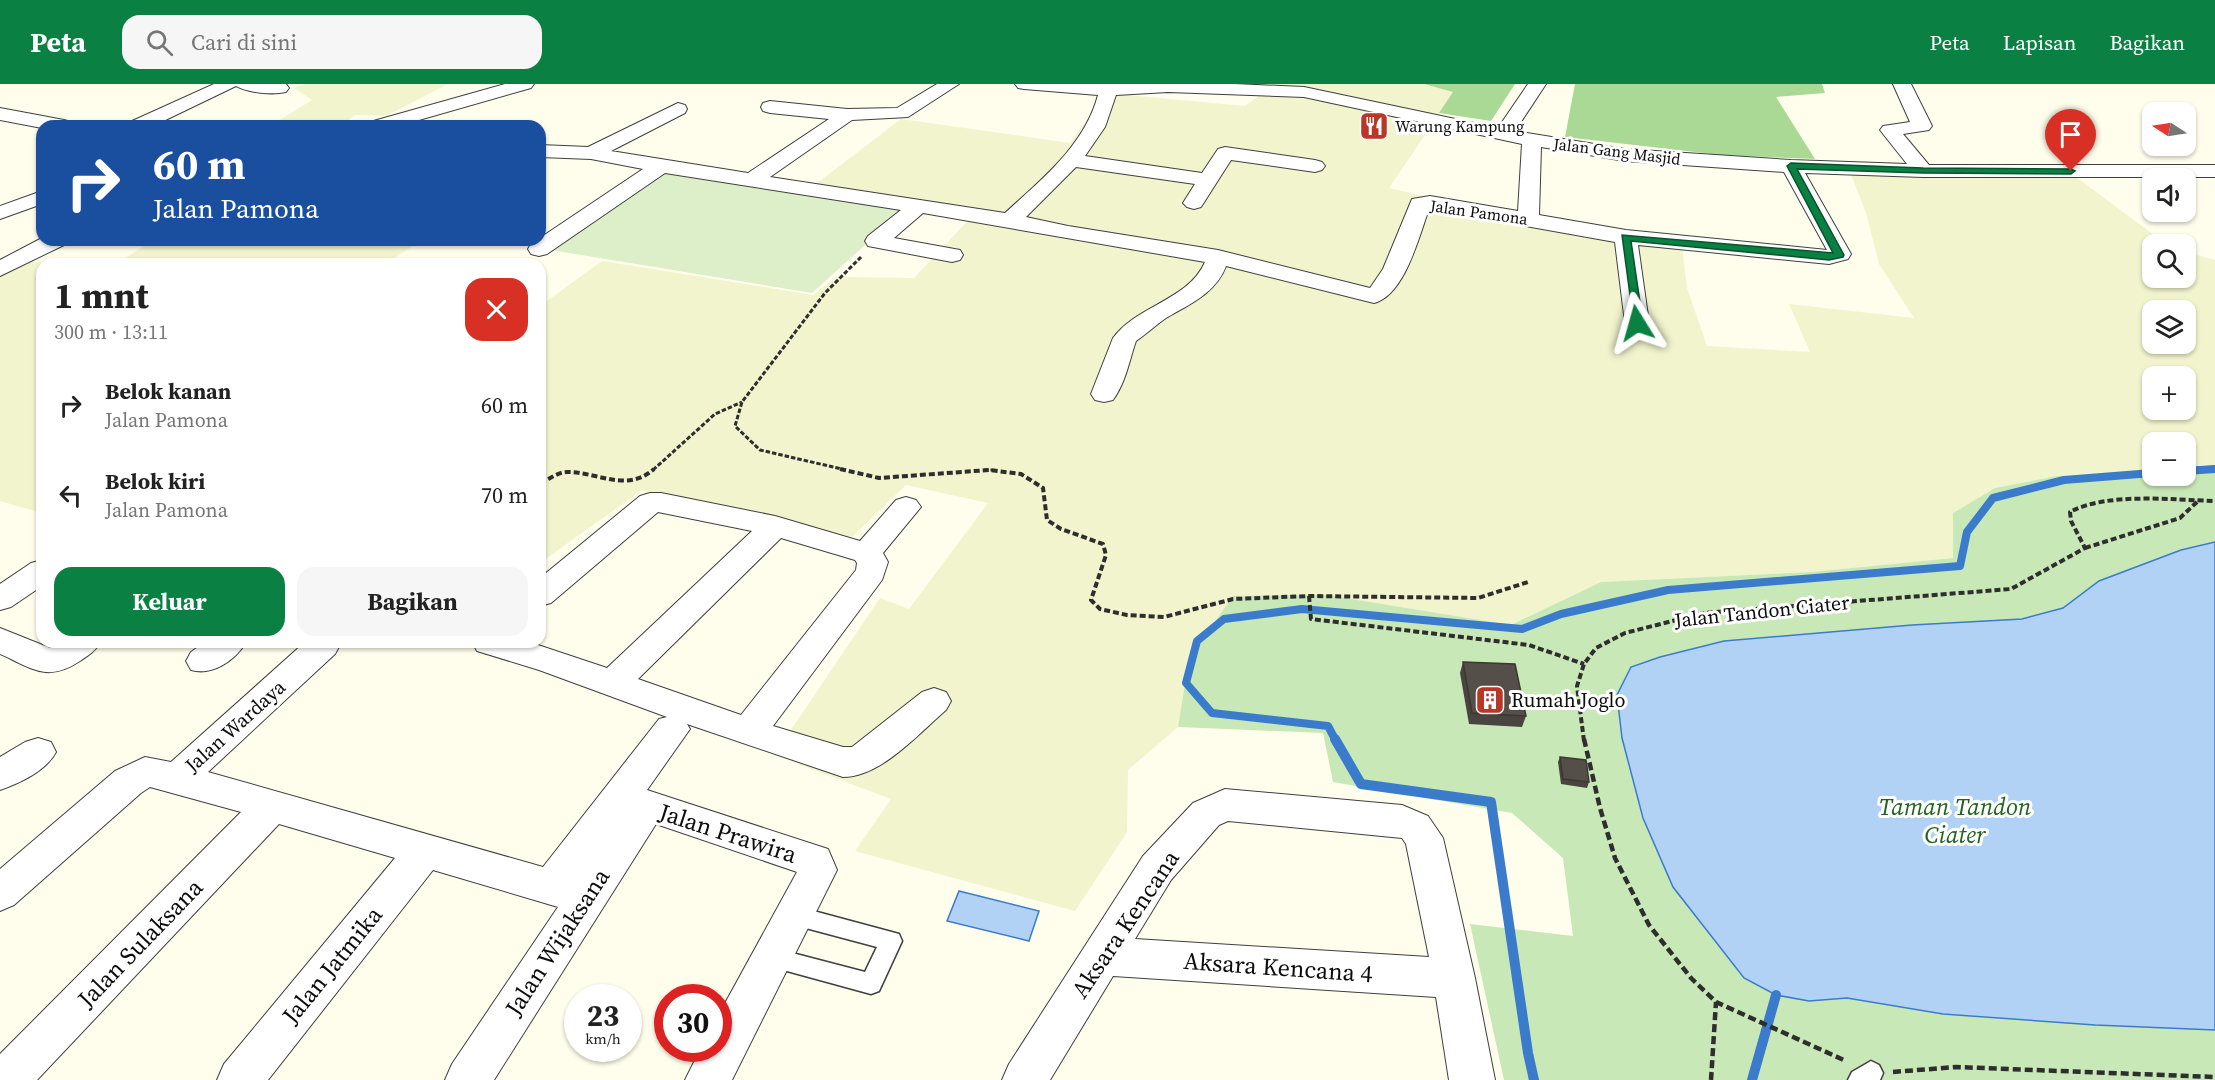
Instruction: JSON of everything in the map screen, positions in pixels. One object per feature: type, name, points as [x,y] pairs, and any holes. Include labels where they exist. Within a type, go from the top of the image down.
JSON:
[{"type":"street","points":[[150,120],[229,84]]},
{"type":"street","points":[[398,120],[525,84]]},
{"type":"street","points":[[770,107],[848,115],[901,113],[950,84]]},
{"type":"street","name":"Jalan Gang Masjid","points":[[1024,84],[1108,90],[1170,85],[1304,92],[1503,135],[1625,155],[1791,166],[1923,171],[2215,171]]},
{"type":"street","points":[[1503,135],[1538,84]]},
{"type":"street","points":[[1902,84],[1923,126],[1890,130],[1923,171]]},
{"type":"street","points":[[1010,220],[1072,160],[1098,120],[1107,101],[1108,90]]},
{"type":"street","points":[[591,153],[678,109]]},
{"type":"street","points":[[1,115],[36,121]]},
{"type":"street","points":[[752,180],[848,115]]},
{"type":"street","points":[[1528,219],[1532,140]]},
{"type":"street","name":"Jalan Pamona","points":[[546,151],[591,153],[1010,220],[1068,233],[1218,257],[1374,296],[1380,294],[1390,278],[1420,204],[1430,202],[1626,237],[1829,257],[1838,255],[1830,234],[1791,166]]},
{"type":"street","points":[[1194,203],[1225,153],[1315,166]]},
{"type":"street","points":[[1072,160],[1208,180]]},
{"type":"street","points":[[546,244],[661,166]]},
{"type":"street","points":[[0,213],[36,200]]},
{"type":"street","points":[[876,241],[920,205]]},
{"type":"street","points":[[1626,237],[1637,323]]},
{"type":"street","points":[[876,241],[952,255]]},
{"type":"street","points":[[0,269],[44,246]]},
{"type":"street","points":[[539,249],[543,246]]},
{"type":"street","points":[[1104,394],[1120,357],[1122,343],[1127,336],[1155,315],[1196,290],[1210,277],[1218,257]]},
{"type":"street","points":[[546,590],[650,503],[661,502],[775,526],[867,554],[873,562],[871,572],[748,732]]},
{"type":"street","points":[[867,554],[906,507]]},
{"type":"street","points":[[613,683],[775,526]]},
{"type":"street","points":[[0,599],[36,576]]},
{"type":"street","points":[[0,640],[48,661],[56,660],[75,648]]},
{"type":"street","points":[[203,662],[221,648]]},
{"type":"street","name":"Jalan Wardaya","points":[[0,893],[128,782],[145,772],[178,778],[320,648]]},
{"type":"street","points":[[507,648],[613,683],[748,732],[843,762],[854,762],[864,758],[934,700]]},
{"type":"street","name":"Jalan Wijaksana","points":[[468,1080],[568,892],[634,801],[672,729]]},
{"type":"street","points":[[0,775],[38,752]]},
{"type":"street","points":[[178,778],[568,892]]},
{"type":"street","name":"Jalan Prawira","points":[[634,801],[814,861],[817,870],[804,900]]},
{"type":"street","name":"Aksara Kencana","points":[[1025,1080],[1156,868],[1206,814],[1225,805],[1402,821],[1415,827],[1424,838],[1454,978]]},
{"type":"street","name":"Jalan Sulaksana","points":[[12,1076],[273,806]]},
{"type":"street","name":"Jalan Jatmika","points":[[240,1080],[425,851]]},
{"type":"street","points":[[708,1080],[804,900]]},
{"type":"street","name":"Aksara Kencana 4","points":[[1102,956],[1454,978]]},
{"type":"street","points":[[1454,978],[1472,1080]]},
{"type":"lane","points":[[773,958],[872,984],[891,941],[804,900]]},
{"type":"path","points":[[876,241],[825,293],[742,402],[735,426],[760,450],[879,478],[989,470],[1021,474],[1042,488],[1047,520],[1061,531],[1088,537],[1103,544],[1106,555],[1091,600],[1100,609],[1127,615],[1164,617],[1233,598],[1309,596],[1478,598],[1528,582]]},
{"type":"path","points":[[546,480],[565,472],[623,482],[637,479],[651,472],[715,414],[742,402]]},
{"type":"path","points":[[2085,548],[2071,521],[2070,512],[2074,507],[2108,501],[2215,501]]},
{"type":"path","name":"Jalan Tandon Ciater","points":[[1584,664],[1596,648],[1625,633],[1678,618],[2011,589],[2085,548],[2180,518],[2198,501]]},
{"type":"path","points":[[1309,596],[1311,619],[1529,645],[1584,664],[1576,686],[1585,748],[1615,858],[1649,925],[1691,978],[1716,1002],[1805,1042],[1866,1077],[1956,1067],[2215,1077]]},
{"type":"path","points":[[1711,1080],[1716,1002]]},
{"type":"green space","points":[[306,84],[448,84],[386,116],[355,115],[348,120],[280,120],[312,100],[294,88]]},
{"type":"green space","points":[[1274,84],[1424,84],[1454,92],[1389,188],[1586,235],[1682,246],[1687,288],[1707,346],[1810,352],[1789,304],[1914,318],[1879,264],[1866,213],[1850,172],[2068,171],[2153,234],[2142,234],[2142,288],[2196,288],[2196,255],[2215,260],[2215,472],[2196,473],[2196,432],[2142,432],[2142,474],[2057,476],[1995,488],[1953,513],[1954,558],[1811,572],[1601,582],[1511,625],[1327,595],[1189,659],[1178,727],[1128,770],[1127,832],[1075,911],[855,851],[891,799],[774,755],[880,598],[909,609],[988,503],[906,485],[852,537],[642,490],[546,559],[546,302],[602,261],[813,295],[837,277],[914,278],[976,212],[812,187],[901,119],[1070,143],[1106,93],[1245,106]]},
{"type":"green space","points":[[1424,84],[1515,84],[1491,121],[1439,113],[1453,92]]},
{"type":"green space","points":[[1575,84],[1822,84],[1825,93],[1776,97],[1815,159],[1721,155],[1565,137]]},
{"type":"green space","points":[[660,173],[905,209],[812,293],[551,250]]},
{"type":"green space","points":[[144,246],[413,246],[394,258],[125,258]]},
{"type":"green space","points":[[26,260],[36,262],[36,511],[0,501],[0,274]]},
{"type":"green space","name":"Taman Tandon Ciater","points":[[2215,472],[2215,1080],[1504,1080],[1470,924],[1573,936],[1563,858],[1512,813],[1333,782],[1323,733],[1178,727],[1189,659],[1233,596],[1327,595],[1511,625],[1601,582],[1811,572],[1953,558],[1953,513],[1995,488],[2057,476],[2142,474],[2142,486],[2196,486],[2196,473]]},
{"type":"water","points":[[2215,542],[2215,1030],[2095,1025],[1943,1014],[1847,998],[1809,1001],[1776,995],[1744,978],[1673,887],[1643,818],[1622,738],[1617,695],[1631,667],[1660,657],[1724,641],[1912,625],[2022,619],[2063,608],[2099,581],[2181,550]]},
{"type":"water","points":[[959,891],[1039,911],[1029,941],[947,921]]},
{"type":"building","name":"Rumah Joglo","points":[[1463,662],[1515,664],[1526,716],[1472,713]]},
{"type":"building","points":[[1560,757],[1586,760],[1589,782],[1563,779]]},
{"type":"waterway","points":[[2196,470],[2215,469],[2196,470]]},
{"type":"waterway","points":[[1336,741],[1328,726],[1212,713],[1186,683],[1197,641],[1224,619],[1302,609],[1522,629],[1561,614],[1668,590],[1960,566],[1967,532],[1993,498],[2064,480],[2142,474]]},
{"type":"waterway","points":[[1335,739],[1361,784],[1491,802],[1528,1053],[1534,1080]]},
{"type":"waterway","points":[[1752,1080],[1776,995]]},
{"type":"place","name":"Warung Kampung","points":[[1374,126]]},
{"type":"place","name":"Rumah Joglo","points":[[1490,700]]},
{"type":"route","points":[[1637,323],[1626,237],[1829,257],[1840,254],[1791,166],[1923,171],[2071,171]]}]
